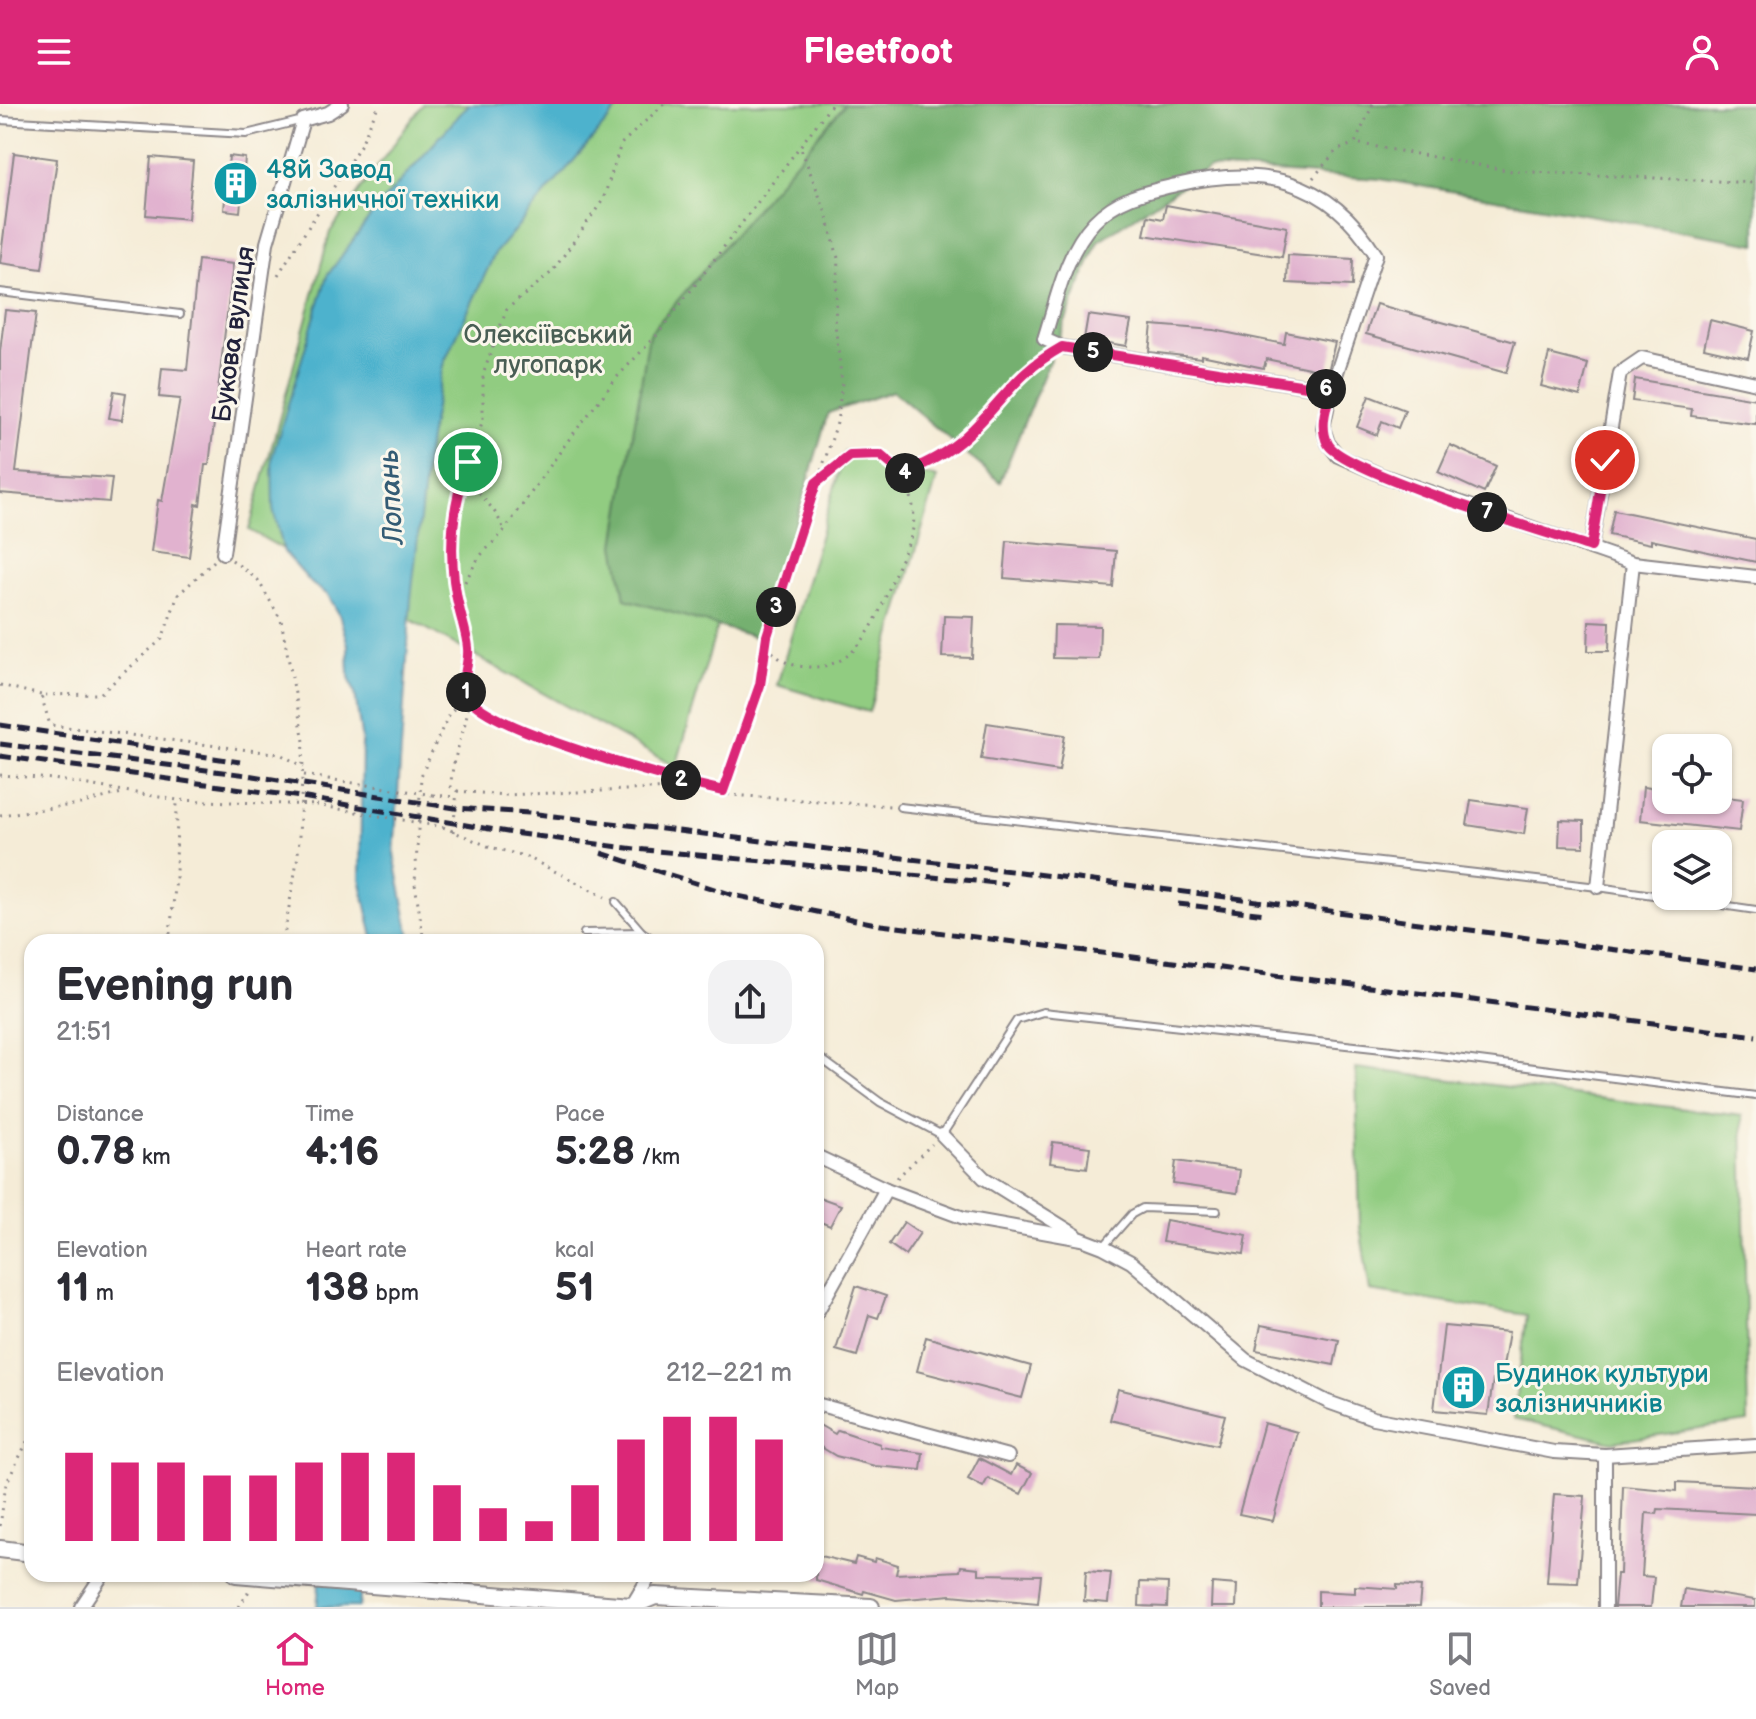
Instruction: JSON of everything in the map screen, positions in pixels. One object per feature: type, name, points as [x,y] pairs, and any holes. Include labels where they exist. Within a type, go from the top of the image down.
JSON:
[{"type":"street","points":[[303,120],[328,113],[342,104]]},
{"type":"street","name":"Букова вулиця","points":[[223,553],[267,243],[303,120]]},
{"type":"street","points":[[1331,390],[1062,347],[1044,339],[1075,245],[1096,220],[1131,195],[1212,176],[1240,175],[1289,180],[1325,200],[1358,226],[1376,255],[1331,390],[1323,428],[1328,443],[1338,456],[1381,475],[1633,563],[1756,577]]},
{"type":"street","points":[[1591,547],[1620,373],[1642,358],[1756,383]]},
{"type":"street","points":[[1598,887],[1633,563]]},
{"type":"street","points":[[942,1135],[984,1178],[1082,1239]]},
{"type":"street","points":[[824,1160],[886,1189],[964,1218],[1082,1239],[1103,1247],[1131,1262],[1246,1360],[1328,1402],[1373,1418],[1554,1452],[1605,1455],[1756,1445]]},
{"type":"street","points":[[824,1300],[886,1189]]},
{"type":"street","points":[[824,1406],[1008,1456]]},
{"type":"street","points":[[1605,1455],[1605,1607]]},
{"type":"street","points":[[0,1549],[24,1552]]},
{"type":"street","points":[[81,1607],[98,1582]]},
{"type":"street","points":[[336,1582],[631,1607],[655,1596],[871,1607]]},
{"type":"street","points":[[631,1607],[646,1582]]},
{"type":"lane","points":[[0,120],[246,134],[303,120]]},
{"type":"lane","points":[[0,292],[180,314]]},
{"type":"lane","points":[[900,807],[1598,887],[1756,910]]},
{"type":"lane","points":[[616,902],[645,934]]},
{"type":"lane","points":[[584,933],[642,932]]},
{"type":"lane","points":[[824,1061],[880,1102],[942,1135],[1017,1020],[1043,1012],[1408,1052],[1756,1096]]},
{"type":"lane","points":[[1103,1247],[1132,1214],[1143,1208],[1217,1211]]},
{"type":"path","points":[[273,282],[361,144],[379,104]]},
{"type":"path","points":[[664,104],[621,144],[603,200],[552,272],[507,309],[483,375],[483,420],[468,462],[452,526],[451,556],[468,648],[462,685],[469,699],[481,709],[524,729],[633,767],[730,795],[900,807]]},
{"type":"path","points":[[457,596],[479,557],[504,531],[618,376],[658,334],[832,104]]},
{"type":"path","points":[[1355,143],[1373,104]]},
{"type":"path","points":[[1304,188],[1336,151],[1355,143],[1512,171],[1756,183]]},
{"type":"path","points":[[723,791],[760,685],[766,645],[837,423],[842,383],[835,324],[838,258],[827,216],[800,146]]},
{"type":"path","points":[[903,474],[940,457],[968,434],[1022,372],[1062,347]]},
{"type":"path","points":[[766,645],[779,660],[814,667],[835,664],[855,650],[875,621],[913,529],[913,496],[903,474],[880,455],[850,456],[816,483]]},
{"type":"path","points":[[468,462],[475,491],[499,515],[504,531]]},
{"type":"path","points":[[0,685],[41,695],[100,694],[162,639],[178,595],[223,553],[258,580],[281,620],[304,741],[298,855],[284,934]]},
{"type":"path","points":[[41,695],[50,725],[280,754],[304,767]]},
{"type":"path","points":[[469,699],[467,727],[451,768],[451,787],[457,791],[505,795],[703,786]]},
{"type":"path","points":[[423,934],[415,884],[421,776],[448,716],[456,706],[469,699]]},
{"type":"path","points":[[0,775],[53,779],[177,800],[316,805],[443,827],[490,847],[527,857],[616,902]]},
{"type":"path","points":[[303,775],[456,797]]},
{"type":"path","points":[[453,832],[457,791]]},
{"type":"path","points":[[0,815],[80,804],[124,793]]},
{"type":"path","points":[[170,934],[176,879],[177,800]]},
{"type":"path","points":[[886,1189],[942,1135]]},
{"type":"path","points":[[0,1526],[6,1484],[24,1448]]},
{"type":"green space","name":"Олексіївський лугопарк","points":[[423,104],[1756,104],[1170,127],[782,406],[676,767],[249,530],[330,232]]},
{"type":"green space","points":[[845,104],[1756,104],[1756,244],[1380,179],[1209,168],[1098,241],[1000,482],[893,391],[828,413],[762,639],[625,599],[615,545],[649,334]]},
{"type":"green space","points":[[845,451],[937,478],[869,712],[777,685]]},
{"type":"green space","points":[[1356,1068],[1742,1116],[1748,1422],[1612,1442],[1513,1419],[1527,1315],[1370,1291],[1360,1227]]},
{"type":"water","name":"Лопань","points":[[469,104],[622,104],[495,253],[443,365],[429,439],[411,599],[394,854],[409,934],[372,934],[360,878],[362,742],[355,693],[349,677],[348,645],[339,614],[328,595],[312,584],[284,552],[273,509],[272,457],[327,276],[375,210]]},
{"type":"water","points":[[319,1582],[362,1582],[359,1607],[317,1607]]},
{"type":"building","points":[[14,153],[57,159],[42,269],[0,263]]},
{"type":"building","name":"48й Завод залізничної техніки","points":[[229,156],[245,158],[240,212],[224,210]]},
{"type":"building","points":[[151,157],[193,161],[188,219],[146,215]]},
{"type":"building","points":[[1166,205],[1287,227],[1282,257],[1144,235],[1148,216],[1163,219]]},
{"type":"building","points":[[1288,255],[1353,259],[1352,286],[1287,283]]},
{"type":"building","points":[[198,260],[233,264],[209,465],[205,465],[200,505],[196,504],[189,557],[151,552],[158,500],[162,501],[180,399],[159,397],[162,368],[187,370]]},
{"type":"building","points":[[1376,304],[1515,342],[1506,373],[1366,334]]},
{"type":"building","points":[[5,310],[36,313],[16,472],[112,478],[109,502],[0,493],[0,352]]},
{"type":"building","points":[[1088,315],[1131,321],[1126,346],[1084,339]]},
{"type":"building","points":[[1710,320],[1754,331],[1748,358],[1704,348]]},
{"type":"building","points":[[1152,325],[1214,330],[1284,344],[1286,332],[1335,342],[1328,372],[1266,359],[1264,368],[1201,355],[1201,358],[1149,352]]},
{"type":"building","points":[[1549,354],[1588,364],[1580,396],[1541,386]]},
{"type":"building","points":[[1635,379],[1756,399],[1756,424],[1691,416],[1692,409],[1632,401]]},
{"type":"building","points":[[114,391],[126,393],[122,420],[109,418]]},
{"type":"building","points":[[1369,396],[1405,410],[1398,428],[1382,421],[1377,435],[1357,427]]},
{"type":"building","points":[[1450,445],[1496,466],[1484,493],[1438,472]]},
{"type":"building","points":[[1614,510],[1756,539],[1756,562],[1651,540],[1651,544],[1609,535]]},
{"type":"building","points":[[1007,541],[1116,551],[1113,587],[1004,578]]},
{"type":"building","points":[[944,616],[974,617],[972,658],[942,657]]},
{"type":"building","points":[[1589,621],[1610,622],[1609,651],[1588,651]]},
{"type":"building","points":[[1054,625],[1100,626],[1099,659],[1053,658]]},
{"type":"building","points":[[987,723],[1065,735],[1059,771],[981,759]]},
{"type":"building","points":[[1643,787],[1652,788],[1652,814],[1732,814],[1732,798],[1743,799],[1739,831],[1640,820]]},
{"type":"building","points":[[1471,800],[1528,808],[1524,834],[1467,825]]},
{"type":"building","points":[[1560,820],[1584,821],[1584,847],[1559,846]]},
{"type":"building","points":[[1053,1142],[1090,1147],[1087,1168],[1050,1163]]},
{"type":"building","points":[[1176,1161],[1240,1170],[1237,1193],[1173,1184]]},
{"type":"building","points":[[824,1199],[841,1205],[830,1226],[824,1223]]},
{"type":"building","points":[[1166,1220],[1247,1235],[1244,1254],[1162,1242]]},
{"type":"building","points":[[904,1222],[920,1233],[905,1255],[889,1244]]},
{"type":"building","points":[[856,1286],[886,1296],[878,1318],[869,1315],[857,1356],[836,1350]]},
{"type":"building","points":[[1261,1325],[1339,1340],[1334,1365],[1256,1350]]},
{"type":"building","name":"Будинок культури залізничників","points":[[1444,1326],[1509,1332],[1503,1366],[1495,1366],[1488,1415],[1434,1410]]},
{"type":"building","points":[[926,1337],[1031,1366],[1022,1398],[917,1371]]},
{"type":"building","points":[[1118,1389],[1225,1415],[1217,1445],[1110,1420]]},
{"type":"building","points":[[1264,1423],[1297,1432],[1273,1521],[1239,1514]]},
{"type":"building","points":[[824,1428],[835,1434],[838,1430],[880,1444],[880,1447],[923,1453],[921,1470],[875,1466],[836,1456],[824,1449]]},
{"type":"building","points":[[979,1458],[1011,1475],[1016,1465],[1032,1473],[1021,1494],[988,1478],[983,1487],[968,1479]]},
{"type":"building","points":[[1677,1482],[1756,1486],[1756,1514],[1658,1509],[1657,1514],[1646,1513],[1642,1576],[1654,1577],[1651,1607],[1614,1607],[1617,1574],[1620,1574],[1623,1486],[1677,1491]]},
{"type":"building","points":[[1554,1494],[1585,1496],[1578,1583],[1547,1582]]},
{"type":"building","points":[[824,1557],[854,1564],[856,1557],[874,1562],[875,1558],[898,1565],[896,1574],[960,1571],[961,1566],[979,1568],[979,1574],[1041,1575],[1038,1603],[951,1595],[896,1600],[864,1591],[863,1594],[823,1582]]},
{"type":"building","points":[[1086,1571],[1111,1573],[1108,1603],[1084,1601]]},
{"type":"building","points":[[1140,1582],[1168,1583],[1167,1607],[1139,1606]]},
{"type":"building","points":[[1212,1583],[1237,1585],[1236,1607],[1211,1607]]},
{"type":"building","points":[[1397,1585],[1421,1587],[1419,1607],[1318,1607],[1318,1591],[1355,1593],[1355,1586],[1397,1589]]},
{"type":"building","points":[[1684,1589],[1755,1600],[1755,1607],[1681,1607]]},
{"type":"railway","points":[[0,725],[240,762]]},
{"type":"railway","points":[[0,744],[247,775],[455,808],[529,813],[1235,898],[1756,969]]},
{"type":"railway","points":[[0,756],[301,797],[513,833],[635,849],[1007,884]]},
{"type":"railway","points":[[601,853],[733,895],[881,925],[1756,1036]]},
{"type":"railway","points":[[1178,904],[1266,914]]},
{"type":"place","name":"48й Завод залізничної техніки","points":[[235,184]]},
{"type":"place","name":"Будинок культури залізничників","points":[[1464,1388]]},
{"type":"route","points":[[468,462],[458,490],[451,556],[468,648],[469,663],[462,685],[469,699],[481,709],[513,725],[546,737],[633,767],[723,791],[760,685],[767,636],[816,483],[833,466],[850,456],[880,455],[903,474],[940,457],[968,434],[1022,372],[1062,347],[1331,390],[1323,428],[1328,443],[1338,456],[1381,475],[1591,547],[1605,460]]}]
